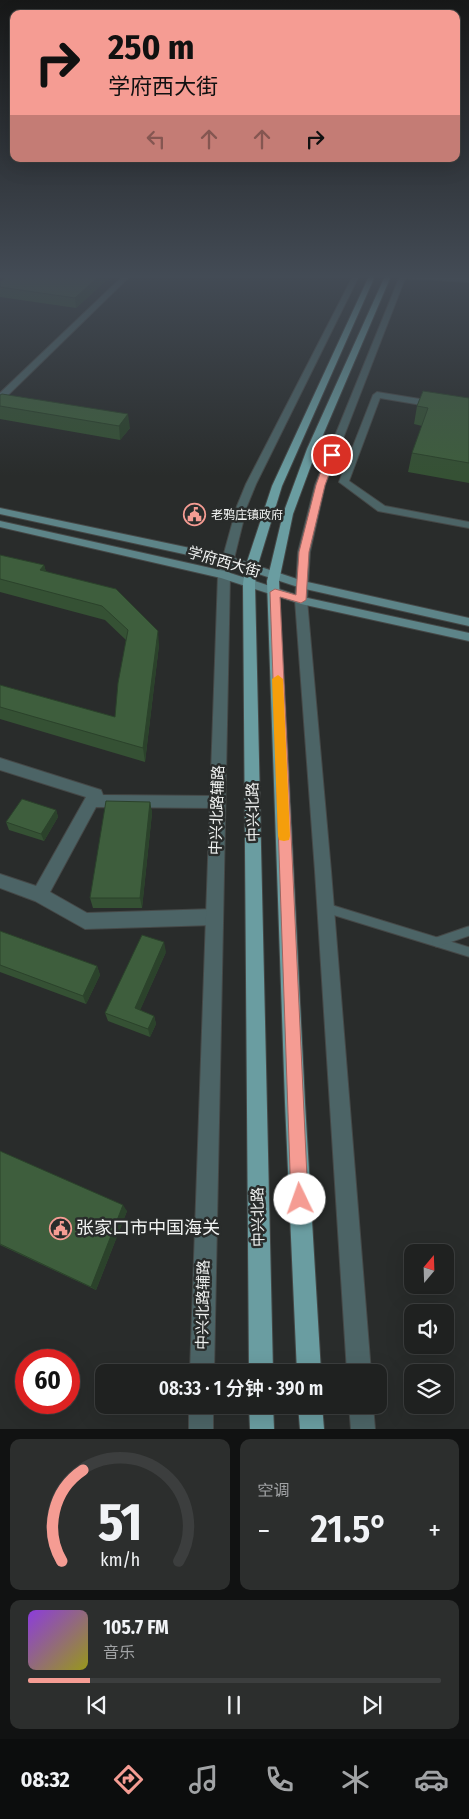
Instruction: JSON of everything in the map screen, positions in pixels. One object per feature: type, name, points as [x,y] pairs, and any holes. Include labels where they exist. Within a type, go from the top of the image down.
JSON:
[{"type":"main road","name":"中兴北路","points":[[261,1364],[249,584],[251,568],[267,514],[290,454],[341,343]]},
{"type":"main road","name":"中兴北路","points":[[309,1364],[294,1093],[275,584],[288,514],[312,449],[359,343]]},
{"type":"main road","name":"学府西大街","points":[[0,511],[226,567],[249,584],[275,584]]},
{"type":"main road","name":"学府西大街","points":[[0,524],[226,567],[251,568],[275,584],[469,637]]},
{"type":"main road","name":"学府西大街","points":[[301,592],[469,622]]},
{"type":"main road","points":[[261,1414],[262,1429]]},
{"type":"main road","points":[[311,1414],[312,1429]]},
{"type":"street","points":[[0,398],[58,343]]},
{"type":"street","name":"中兴北路辅路","points":[[202,1364],[217,802],[226,567],[242,506],[251,484],[322,343]]},
{"type":"street","points":[[358,1364],[301,592],[304,552],[320,485],[377,343]]},
{"type":"street","points":[[469,410],[377,395],[344,482],[382,509],[469,525]]},
{"type":"street","points":[[0,764],[96,794],[40,894]]},
{"type":"street","points":[[92,801],[217,802]]},
{"type":"street","points":[[0,881],[40,894],[85,921],[214,917]]},
{"type":"street","points":[[201,1414],[201,1429]]},
{"type":"street","points":[[362,1414],[363,1429]]},
{"type":"lane","points":[[325,908],[469,952]]},
{"type":"lane","points":[[435,942],[469,931]]},
{"type":"building","points":[[423,391],[469,398],[469,463],[412,453],[428,408],[417,406]]},
{"type":"building","points":[[0,395],[128,414],[119,426],[0,406]]},
{"type":"building","points":[[0,555],[44,565],[40,570],[116,589],[158,631],[143,748],[0,707],[0,685],[115,717],[118,683],[128,630],[102,606],[0,579]]},
{"type":"building","points":[[22,799],[56,810],[41,834],[6,822]]},
{"type":"building","points":[[106,801],[150,802],[140,898],[90,898]]},
{"type":"building","points":[[0,931],[97,966],[83,996],[0,965]]},
{"type":"building","points":[[142,935],[164,942],[135,1008],[154,1016],[148,1029],[105,1013]]},
{"type":"building","name":"张家口市中国海关","points":[[0,1151],[123,1205],[91,1287],[0,1244]]},
{"type":"slow traffic","points":[[278,679],[284,836]]},
{"type":"place","name":"老鸦庄镇政府","points":[[195,515]]},
{"type":"place","name":"张家口市中国海关","points":[[60,1228]]},
{"type":"route","points":[[300,1199],[275,592],[301,600],[304,552],[308,532],[320,485],[332,455]]}]
